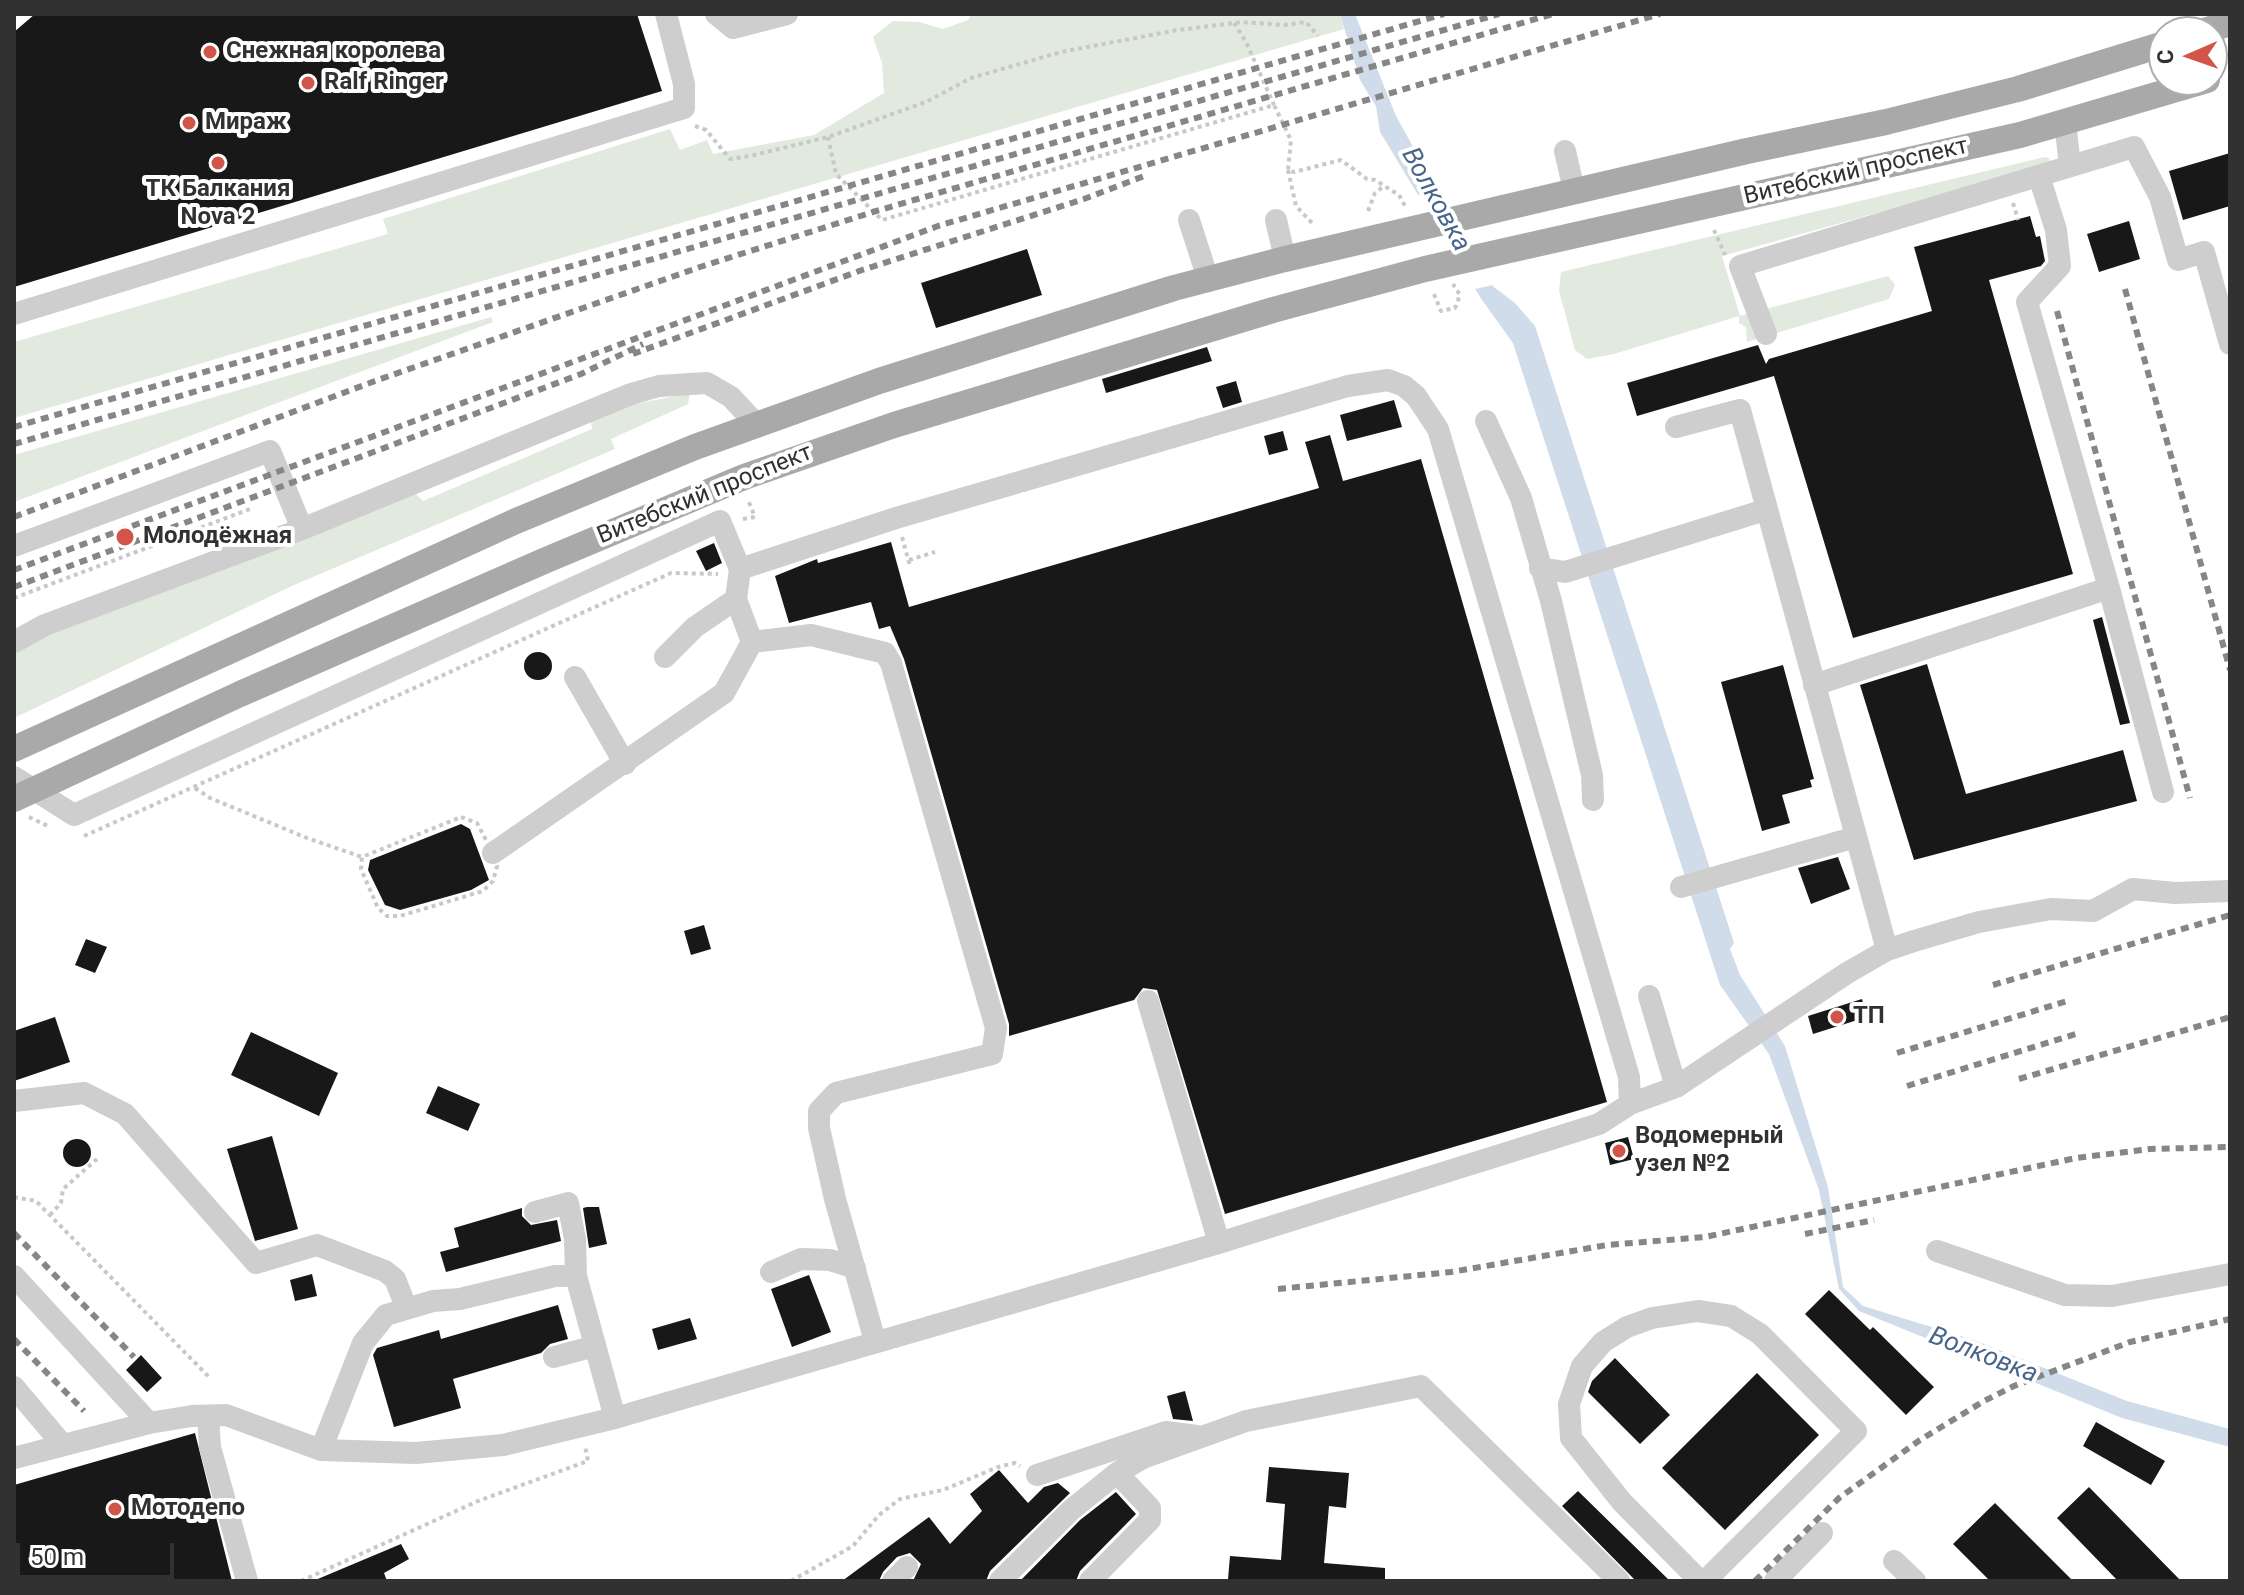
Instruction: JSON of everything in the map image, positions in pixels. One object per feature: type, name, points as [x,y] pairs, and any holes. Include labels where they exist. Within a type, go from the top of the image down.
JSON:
[{"type":"main road","name":"Витебский проспект","points":[[14,749],[414,565],[756,424],[879,381],[1208,279],[1478,212],[1901,119],[2018,89],[2148,49]]},
{"type":"main road","name":"Витебский проспект","points":[[20,808],[122,749],[544,561],[815,451],[1273,310],[1425,269],[2065,121],[2151,96]]},
{"type":"lane","points":[[14,314],[684,108],[684,84],[666,14]]},
{"type":"lane","points":[[716,14],[733,28],[787,14]]},
{"type":"lane","points":[[2065,121],[2070,166]]},
{"type":"lane","points":[[1766,334],[1740,266],[2134,147],[2160,197],[2178,260],[2204,252],[2230,344]]},
{"type":"lane","points":[[1565,151],[1574,190]]},
{"type":"lane","points":[[2039,176],[2056,230],[2060,266],[2027,302],[2109,588],[2163,792]]},
{"type":"lane","points":[[1189,220],[1208,279]]},
{"type":"lane","points":[[1276,220],[1285,259]]},
{"type":"lane","points":[[740,569],[896,518],[1348,386],[1388,380],[1404,386],[1416,396],[1438,429],[1629,1077],[1630,1104]]},
{"type":"lane","points":[[14,642],[45,625],[302,529],[587,411],[659,386],[707,383],[731,397],[756,424]]},
{"type":"lane","points":[[1676,427],[1740,410],[1887,950]]},
{"type":"lane","points":[[1486,421],[1521,498],[1564,651],[1573,709],[1592,775],[1593,800]]},
{"type":"lane","points":[[14,546],[270,451],[302,529]]},
{"type":"lane","points":[[1540,568],[1565,572],[1765,510]]},
{"type":"lane","points":[[14,777],[74,815],[720,521],[740,569],[736,599],[752,642],[724,693],[493,853]]},
{"type":"lane","points":[[1814,685],[2109,588]]},
{"type":"lane","points":[[665,657],[695,627],[736,599]]},
{"type":"lane","points":[[752,642],[811,635],[885,653],[891,663],[996,1028],[992,1054],[836,1093],[819,1111],[825,1154],[875,1341]]},
{"type":"lane","points":[[575,677],[625,764]]},
{"type":"lane","points":[[1681,887],[1856,837]]},
{"type":"lane","points":[[14,1458],[149,1423],[226,1415],[321,1450],[431,1452],[503,1445],[580,1428],[1219,1243],[1599,1124],[1630,1104],[1676,1087],[1775,1023],[1809,997],[1887,950],[1979,922],[2051,909],[2093,911],[2133,889],[2175,893],[2230,891]]},
{"type":"lane","points":[[1649,996],[1676,1087]]},
{"type":"lane","points":[[1148,1001],[1219,1243]]},
{"type":"lane","points":[[14,1101],[84,1093],[125,1114],[256,1263],[317,1245],[385,1271],[395,1279],[406,1307]]},
{"type":"lane","points":[[535,1212],[568,1203],[575,1239],[576,1276],[615,1418]]},
{"type":"lane","points":[[1937,1251],[2065,1295],[2112,1296],[2230,1274]]},
{"type":"lane","points":[[771,1272],[801,1259],[830,1260],[855,1268]]},
{"type":"lane","points":[[14,1276],[149,1423]]},
{"type":"lane","points":[[321,1450],[363,1343],[386,1315],[406,1307],[460,1299],[540,1278],[576,1276]]},
{"type":"lane","points":[[1698,1311],[1731,1316],[1760,1334],[1856,1431],[1703,1581],[1622,1502],[1571,1438],[1569,1404],[1582,1366],[1603,1342],[1627,1327],[1652,1318],[1698,1311]]},
{"type":"lane","points":[[554,1357],[595,1346]]},
{"type":"lane","points":[[1000,1581],[1071,1510],[1117,1473],[1198,1436],[1246,1421],[1421,1386],[1619,1581]]},
{"type":"lane","points":[[14,1387],[62,1444]]},
{"type":"lane","points":[[208,1416],[210,1447],[247,1581]]},
{"type":"lane","points":[[1037,1475],[1166,1432],[1198,1436]]},
{"type":"lane","points":[[1090,1581],[1150,1520],[1150,1508],[1117,1473]]},
{"type":"lane","points":[[1775,1581],[1822,1533]]},
{"type":"lane","points":[[1894,1561],[1915,1581]]},
{"type":"path","points":[[706,130],[730,159],[785,150],[828,137],[926,102],[971,78],[1046,57],[1178,30],[1234,23],[1306,22],[1318,36]]},
{"type":"path","points":[[1234,23],[1291,140],[1288,170],[1296,206],[1312,223]]},
{"type":"path","points":[[828,137],[836,174],[882,220],[1274,105]]},
{"type":"path","points":[[1288,170],[1294,172],[1341,160],[1384,186],[1375,193],[1368,211]]},
{"type":"path","points":[[2016,213],[2018,220]]},
{"type":"path","points":[[1714,230],[1725,254]]},
{"type":"path","points":[[750,503],[755,517]]},
{"type":"path","points":[[14,598],[250,509]]},
{"type":"path","points":[[896,518],[910,563],[935,552]]},
{"type":"path","points":[[78,837],[195,788],[671,573],[710,576],[740,569]]},
{"type":"path","points":[[195,788],[210,798],[362,857],[461,817],[477,823],[497,866],[493,881],[483,891],[400,916],[387,916],[378,908],[361,869],[362,857]]},
{"type":"path","points":[[20,808],[61,832]]},
{"type":"path","points":[[50,1215],[60,1204],[63,1189],[97,1159]]},
{"type":"path","points":[[14,1197],[36,1201],[209,1377]]},
{"type":"path","points":[[301,1581],[478,1501],[588,1461],[580,1428]]},
{"type":"path","points":[[791,1581],[853,1546],[879,1515],[900,1499],[943,1490],[1015,1463],[1037,1475]]},
{"type":"shaded area","points":[[972,14],[1340,14],[1344,29],[14,418],[14,342],[388,234],[383,219],[670,129],[680,150],[707,140],[713,154],[814,135],[884,93],[882,63],[873,37],[893,21],[919,22],[943,29],[968,20]]},
{"type":"shaded area","points":[[2049,158],[2050,165],[1722,256],[1740,316],[1888,276],[1895,285],[1889,299],[1747,342],[1746,327],[1739,323],[1739,316],[1614,354],[1587,359],[1575,350],[1559,291],[1561,272]]},
{"type":"shaded area","points":[[491,317],[493,322],[14,502],[14,455]]},
{"type":"shaded area","points":[[690,393],[688,404],[611,439],[615,449],[294,585],[14,718],[14,654],[39,639],[415,493],[423,501],[592,429],[591,422],[630,405]]},
{"type":"water","name":"Волковка","points":[[1340,14],[1355,14],[1396,116],[1480,267],[1494,287],[1515,303],[1535,326],[1734,943],[1730,949],[1740,975],[1785,1046],[1828,1187],[1843,1287],[1863,1306],[1974,1340],[2127,1401],[2230,1429],[2230,1447],[2122,1418],[1859,1311],[1839,1289],[1819,1190],[1769,1054],[1720,985],[1513,343],[1482,300],[1380,132],[1376,106],[1360,80]]},
{"type":"pier","points":[[1441,189],[1497,284],[1471,290],[1414,196]]},
{"type":"building","name":"ТК Балкания Nova 2","points":[[35,14],[637,14],[662,91],[14,287],[14,32]]},
{"type":"building","points":[[2230,153],[2230,206],[2183,220],[2169,171]]},
{"type":"building","points":[[2030,216],[2036,237],[2040,236],[2045,261],[2041,266],[1989,280],[2073,574],[1853,638],[1774,376],[1637,416],[1627,383],[1758,345],[1766,364],[1769,359],[1932,311],[1914,247]]},
{"type":"building","points":[[2129,221],[2140,259],[2099,272],[2087,234]]},
{"type":"building","points":[[1027,249],[1042,295],[936,328],[921,283]]},
{"type":"building","points":[[1207,347],[1212,361],[1106,393],[1102,379]]},
{"type":"building","points":[[1236,381],[1242,402],[1223,408],[1216,387]]},
{"type":"building","points":[[1394,400],[1402,427],[1347,441],[1340,415]]},
{"type":"building","points":[[1283,431],[1288,450],[1269,455],[1264,436]]},
{"type":"building","points":[[1330,435],[1343,481],[1421,459],[1607,1102],[1225,1214],[1157,990],[1143,988],[1134,1000],[1009,1036],[1009,1024],[904,659],[890,626],[879,629],[871,602],[789,623],[775,576],[817,559],[818,563],[891,542],[909,607],[1319,488],[1305,442]]},
{"type":"building","points":[[714,543],[722,563],[706,571],[696,551]]},
{"type":"building","points":[[2102,617],[2130,723],[2120,725],[2093,620]]},
{"type":"building","points":[[538,652],[548,656],[552,666],[548,676],[538,680],[528,676],[524,666],[528,656]]},
{"type":"building","points":[[1927,664],[1966,794],[2123,750],[2137,801],[1914,860],[1860,685]]},
{"type":"building","points":[[1783,665],[1814,779],[1810,780],[1812,787],[1782,795],[1790,823],[1762,831],[1721,682]]},
{"type":"building","points":[[461,824],[470,829],[489,880],[471,890],[400,910],[385,905],[368,870],[370,860]]},
{"type":"building","points":[[1838,857],[1850,889],[1811,904],[1798,868]]},
{"type":"building","points":[[704,925],[711,949],[691,955],[684,931]]},
{"type":"building","points":[[86,939],[107,947],[95,973],[75,965]]},
{"type":"building","name":"ТП","points":[[1862,999],[1867,1017],[1813,1034],[1808,1016]]},
{"type":"building","points":[[55,1017],[70,1062],[14,1081],[14,1031]]},
{"type":"building","points":[[251,1032],[338,1073],[319,1116],[231,1075]]},
{"type":"building","points":[[438,1086],[480,1104],[468,1131],[426,1113]]},
{"type":"building","points":[[272,1136],[298,1229],[255,1241],[227,1149]]},
{"type":"building","name":"Водомерный узел №2","points":[[1628,1137],[1634,1159],[1610,1165],[1605,1143]]},
{"type":"building","points":[[77,1139],[87,1143],[91,1153],[87,1163],[77,1167],[67,1163],[63,1153],[67,1143]]},
{"type":"building","points":[[599,1207],[607,1244],[589,1248],[583,1208]]},
{"type":"building","points":[[522,1208],[522,1216],[531,1225],[557,1220],[561,1241],[446,1272],[440,1252],[459,1247],[454,1228]]},
{"type":"building","points":[[312,1274],[317,1296],[295,1301],[290,1280]]},
{"type":"building","points":[[809,1275],[831,1332],[792,1347],[771,1289]]},
{"type":"building","points":[[1829,1290],[1870,1330],[1873,1327],[1934,1387],[1906,1415],[1805,1314]]},
{"type":"building","points":[[558,1305],[568,1339],[550,1344],[541,1353],[453,1379],[461,1408],[394,1427],[373,1355],[377,1348],[439,1330],[441,1339]]},
{"type":"building","points":[[690,1318],[697,1339],[658,1350],[652,1329]]},
{"type":"building","points":[[141,1355],[162,1378],[147,1392],[126,1370]]},
{"type":"building","points":[[1615,1358],[1670,1415],[1640,1444],[1588,1392],[1592,1381]]},
{"type":"building","points":[[1757,1373],[1819,1435],[1725,1530],[1662,1468]]},
{"type":"building","points":[[1185,1391],[1193,1421],[1173,1419],[1167,1396]]},
{"type":"building","points":[[2096,1422],[2165,1461],[2151,1485],[2083,1446]]},
{"type":"building","name":"Мотодепо","points":[[195,1433],[232,1581],[14,1581],[14,1485]]},
{"type":"building","points":[[1269,1467],[1349,1473],[1346,1508],[1329,1506],[1324,1563],[1385,1568],[1385,1581],[1228,1579],[1230,1556],[1281,1560],[1285,1504],[1266,1502]]},
{"type":"building","points":[[999,1470],[1028,1503],[1044,1487],[1058,1483],[1070,1493],[990,1571],[986,1581],[913,1581],[921,1564],[910,1553],[897,1557],[879,1581],[842,1581],[929,1517],[950,1544],[982,1511],[970,1494]]},
{"type":"building","points":[[2089,1487],[2181,1581],[2118,1581],[2057,1518]]},
{"type":"building","points":[[1578,1491],[1670,1581],[1636,1581],[1562,1506]]},
{"type":"building","points":[[1116,1492],[1136,1514],[1080,1571],[1076,1581],[1020,1581],[1080,1520]]},
{"type":"building","points":[[1995,1503],[2073,1581],[1990,1581],[1953,1544]]},
{"type":"building","points":[[401,1544],[409,1559],[384,1573],[387,1581],[313,1581]]},
{"type":"railway","points":[[14,427],[1444,14]]},
{"type":"railway","points":[[14,444],[1499,14]]},
{"type":"railway","points":[[14,517],[375,381],[700,267],[873,212],[1553,14]]},
{"type":"railway","points":[[14,570],[938,226],[1660,14]]},
{"type":"railway","points":[[633,354],[862,270],[1084,199],[1147,175]]},
{"type":"railway","points":[[2125,289],[2230,670]]},
{"type":"railway","points":[[2057,311],[2190,798]]},
{"type":"railway","points":[[14,587],[581,374],[643,344]]},
{"type":"railway","points":[[1993,985],[2230,915]]},
{"type":"railway","points":[[1897,1053],[2067,1001]]},
{"type":"railway","points":[[2019,1079],[2230,1017]]},
{"type":"railway","points":[[1907,1086],[2076,1034]]},
{"type":"railway","points":[[1278,1289],[1451,1272],[1607,1245],[1705,1237],[2076,1158],[2150,1149],[2230,1147]]},
{"type":"railway","points":[[1805,1234],[1874,1220]]},
{"type":"railway","points":[[14,1233],[134,1357]]},
{"type":"railway","points":[[1755,1581],[1839,1498],[1920,1440],[1984,1401],[2014,1386],[2130,1342],[2230,1319]]},
{"type":"railway","points":[[14,1339],[84,1411]]},
{"type":"place","name":"Снежная королева","points":[[210,52]]},
{"type":"place","name":"Ralf Ringer","points":[[308,83]]},
{"type":"place","name":"Мираж","points":[[189,123]]},
{"type":"place","name":"ТК Балкания Nova 2","points":[[218,163]]},
{"type":"place","name":"Молодёжная","points":[[125,537]]},
{"type":"place","name":"ТП","points":[[1837,1017]]},
{"type":"place","name":"Водомерный узел №2","points":[[1619,1151]]},
{"type":"place","name":"Мотодепо","points":[[115,1509]]}]
